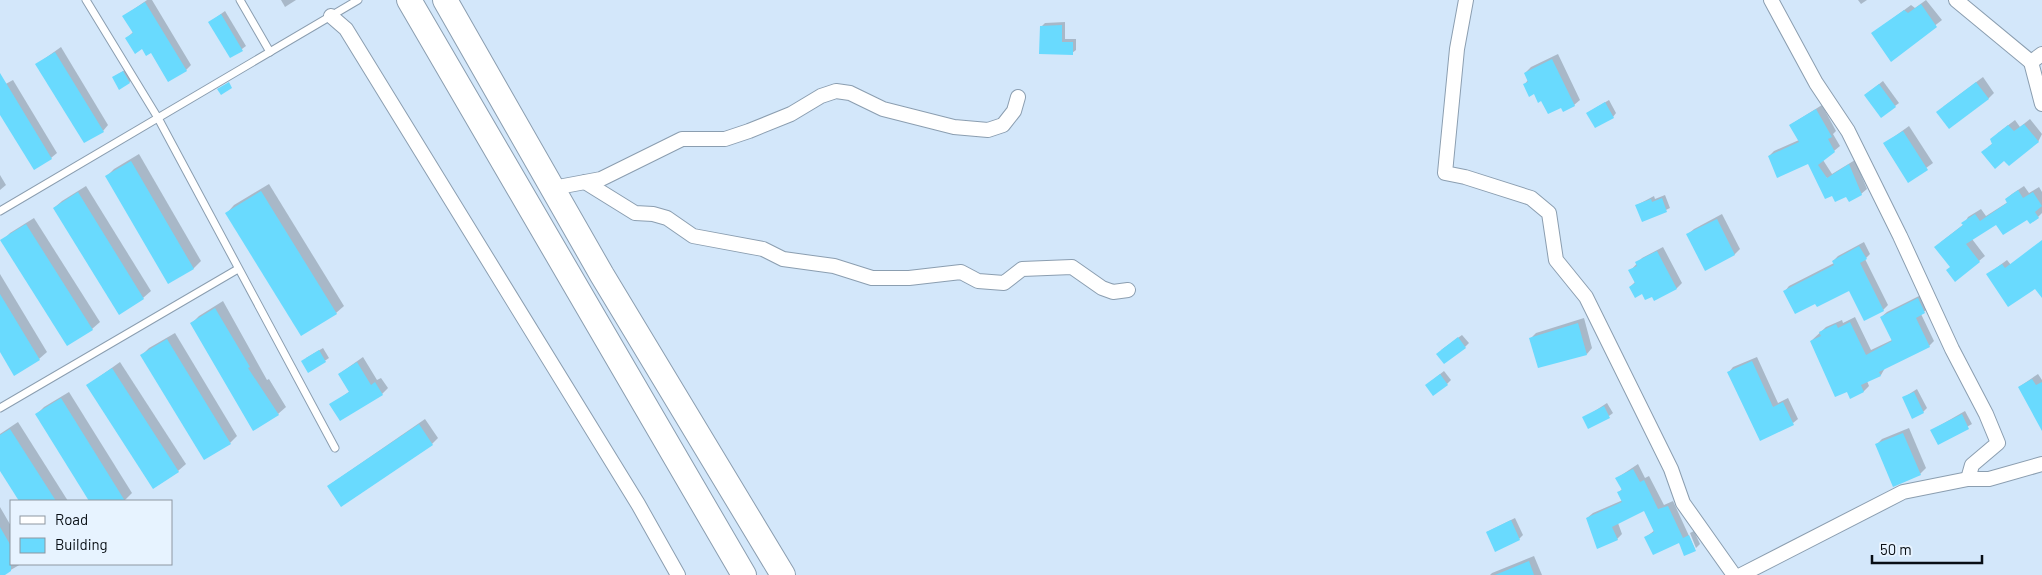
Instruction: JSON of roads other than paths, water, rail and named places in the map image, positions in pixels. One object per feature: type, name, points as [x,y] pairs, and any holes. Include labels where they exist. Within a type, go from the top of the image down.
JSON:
[{"type":"highway","points":[[410,0],[744,575]]},
{"type":"highway","points":[[445,0],[602,275],[783,575]]},
{"type":"street","points":[[1466,0],[1457,49],[1445,173],[1465,177],[1531,198],[1549,213],[1556,260],[1586,297],[1671,468],[1683,503],[1734,575]]},
{"type":"street","points":[[1771,0],[1816,83],[1848,131],[1998,443],[1972,465],[1968,479]]},
{"type":"street","points":[[1956,0],[2037,58],[2042,104]]},
{"type":"street","points":[[331,16],[346,29],[638,504],[678,575]]},
{"type":"street","points":[[553,188],[600,179],[682,139],[724,139],[749,131],[791,114],[821,96],[836,91],[850,93],[883,109],[904,115],[954,127],[988,130],[1003,125],[1014,111],[1018,97]]},
{"type":"street","points":[[584,182],[636,213],[653,214],[667,218],[693,236],[763,249],[783,259],[834,266],[872,278],[909,278],[961,272],[978,282],[1004,283],[1022,269],[1072,267],[1102,288],[1114,292],[1128,290]]},
{"type":"street","points":[[1741,575],[1903,492],[1968,479],[1989,479],[2042,464]]},
{"type":"lane","points":[[86,0],[158,118],[335,448]]},
{"type":"lane","points":[[240,0],[270,52]]},
{"type":"lane","points":[[0,211],[358,0]]},
{"type":"lane","points":[[0,408],[238,269]]}]
